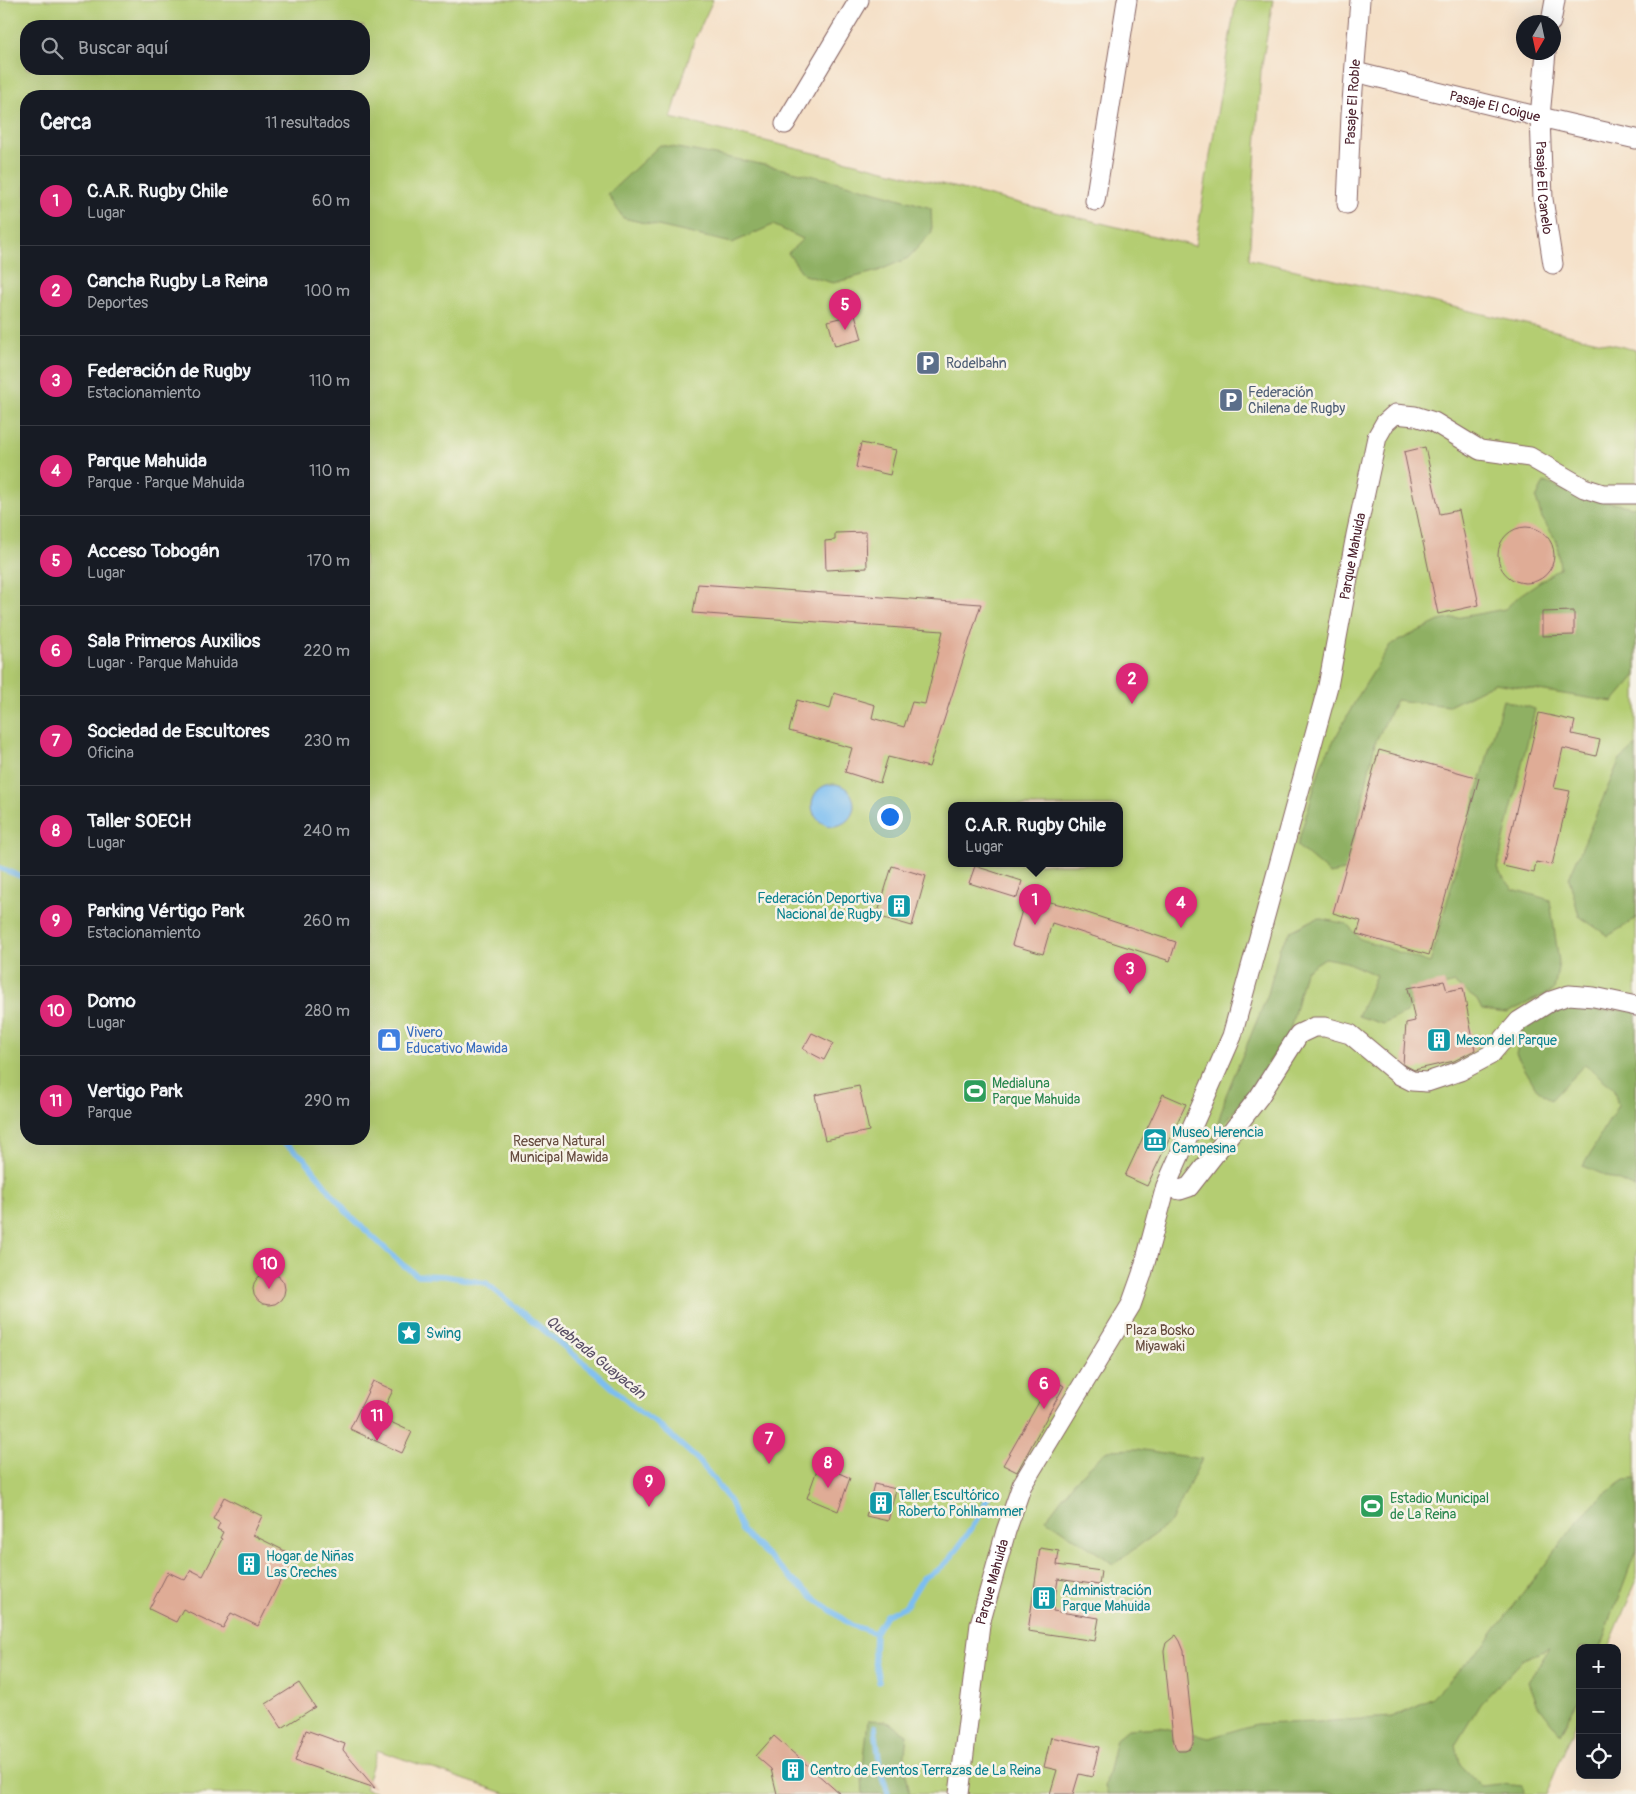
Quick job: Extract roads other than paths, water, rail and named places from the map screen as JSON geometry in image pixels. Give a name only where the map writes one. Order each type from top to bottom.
[{"type":"street","points":[[785,124],[859,0]]},
{"type":"street","points":[[1095,201],[1127,0]]},
{"type":"street","name":"Pasaje El Roble","points":[[1347,204],[1351,114],[1360,0]]},
{"type":"street","points":[[1552,15],[1555,0]]},
{"type":"street","name":"Pasaje El Canelo","points":[[1545,60],[1540,117],[1543,199],[1553,264]]},
{"type":"street","name":"Pasaje El Coigue","points":[[1355,72],[1636,139]]},
{"type":"street","name":"Parque Mahuida","points":[[958,1794],[980,1624],[1006,1531],[1022,1485],[1131,1305],[1142,1274],[1166,1186],[1232,1036],[1328,686],[1363,499],[1377,436],[1385,423],[1395,414],[1415,416],[1434,422],[1480,450],[1530,457],[1584,488],[1603,494],[1636,494]]},
{"type":"street","points":[[1166,1186],[1180,1190],[1188,1187],[1259,1097],[1299,1034],[1314,1027],[1325,1027],[1350,1034],[1398,1074],[1412,1081],[1427,1082],[1460,1071],[1490,1055],[1519,1021],[1551,1001],[1569,995],[1594,997],[1636,1006]]},
{"type":"water","points":[[833,784],[848,790],[854,805],[848,820],[833,826],[818,820],[812,805],[818,790]]},
{"type":"waterway","name":"Quebrada Guayacán","points":[[0,868],[20,876]]},
{"type":"waterway","name":"Quebrada Guayacán","points":[[287,1145],[304,1158],[347,1213],[403,1265],[417,1275],[445,1276],[486,1283],[595,1372],[638,1411],[659,1425],[698,1460],[716,1482],[730,1502],[742,1531],[794,1581],[818,1601],[851,1625],[875,1633]]},
{"type":"waterway","points":[[879,1682],[874,1655],[875,1633],[886,1615],[906,1606],[923,1578],[938,1570],[950,1559],[980,1516],[988,1496]]},
{"type":"waterway","points":[[875,1727],[880,1767],[888,1794]]},
{"type":"place","name":"Acceso Tobogán","points":[[845,330]]},
{"type":"place","name":"Rodelbahn","points":[[928,363]]},
{"type":"place","name":"Federación Chilena de Rugby","points":[[1231,400]]},
{"type":"place","name":"Cancha Rugby La Reina","points":[[1132,704]]},
{"type":"place","name":"Federación Deportiva Nacional de Rugby","points":[[899,906]]},
{"type":"place","name":"C.A.R. Rugby Chile","points":[[1035,925]]},
{"type":"place","name":"Parque Mahuida","points":[[1181,928]]},
{"type":"place","name":"Federación de Rugby","points":[[1130,994]]},
{"type":"place","name":"Vivero Educativo Mawida","points":[[389,1040]]},
{"type":"place","name":"Meson del Parque","points":[[1439,1040]]},
{"type":"place","name":"Medialuna Parque Mahuida","points":[[975,1091]]},
{"type":"place","name":"Museo Herencia Campesina","points":[[1155,1140]]},
{"type":"place","name":"Domo","points":[[269,1289]]},
{"type":"place","name":"Swing","points":[[409,1333]]},
{"type":"place","name":"Sala Primeros Auxilios","points":[[1044,1409]]},
{"type":"place","name":"Vertigo Park","points":[[377,1441]]},
{"type":"place","name":"Sociedad de Escultores","points":[[769,1464]]},
{"type":"place","name":"Taller SOECH","points":[[828,1488]]},
{"type":"place","name":"Taller Escultórico Roberto Pohlhammer","points":[[881,1503]]},
{"type":"place","name":"Estadio Municipal de La Reina","points":[[1372,1506]]},
{"type":"place","name":"Parking Vértigo Park","points":[[649,1507]]},
{"type":"place","name":"Hogar de Niñas Las Creches","points":[[249,1564]]},
{"type":"place","name":"Administración Parque Mahuida","points":[[1044,1598]]},
{"type":"place","name":"Centro de Eventos Terrazas de La Reina","points":[[793,1770]]},
{"type":"park label","name":"Reserva Natural Municipal Mawida","points":[[559,1150]]},
{"type":"park label","name":"Plaza Bosko Miyawaki","points":[[1160,1338]]}]
